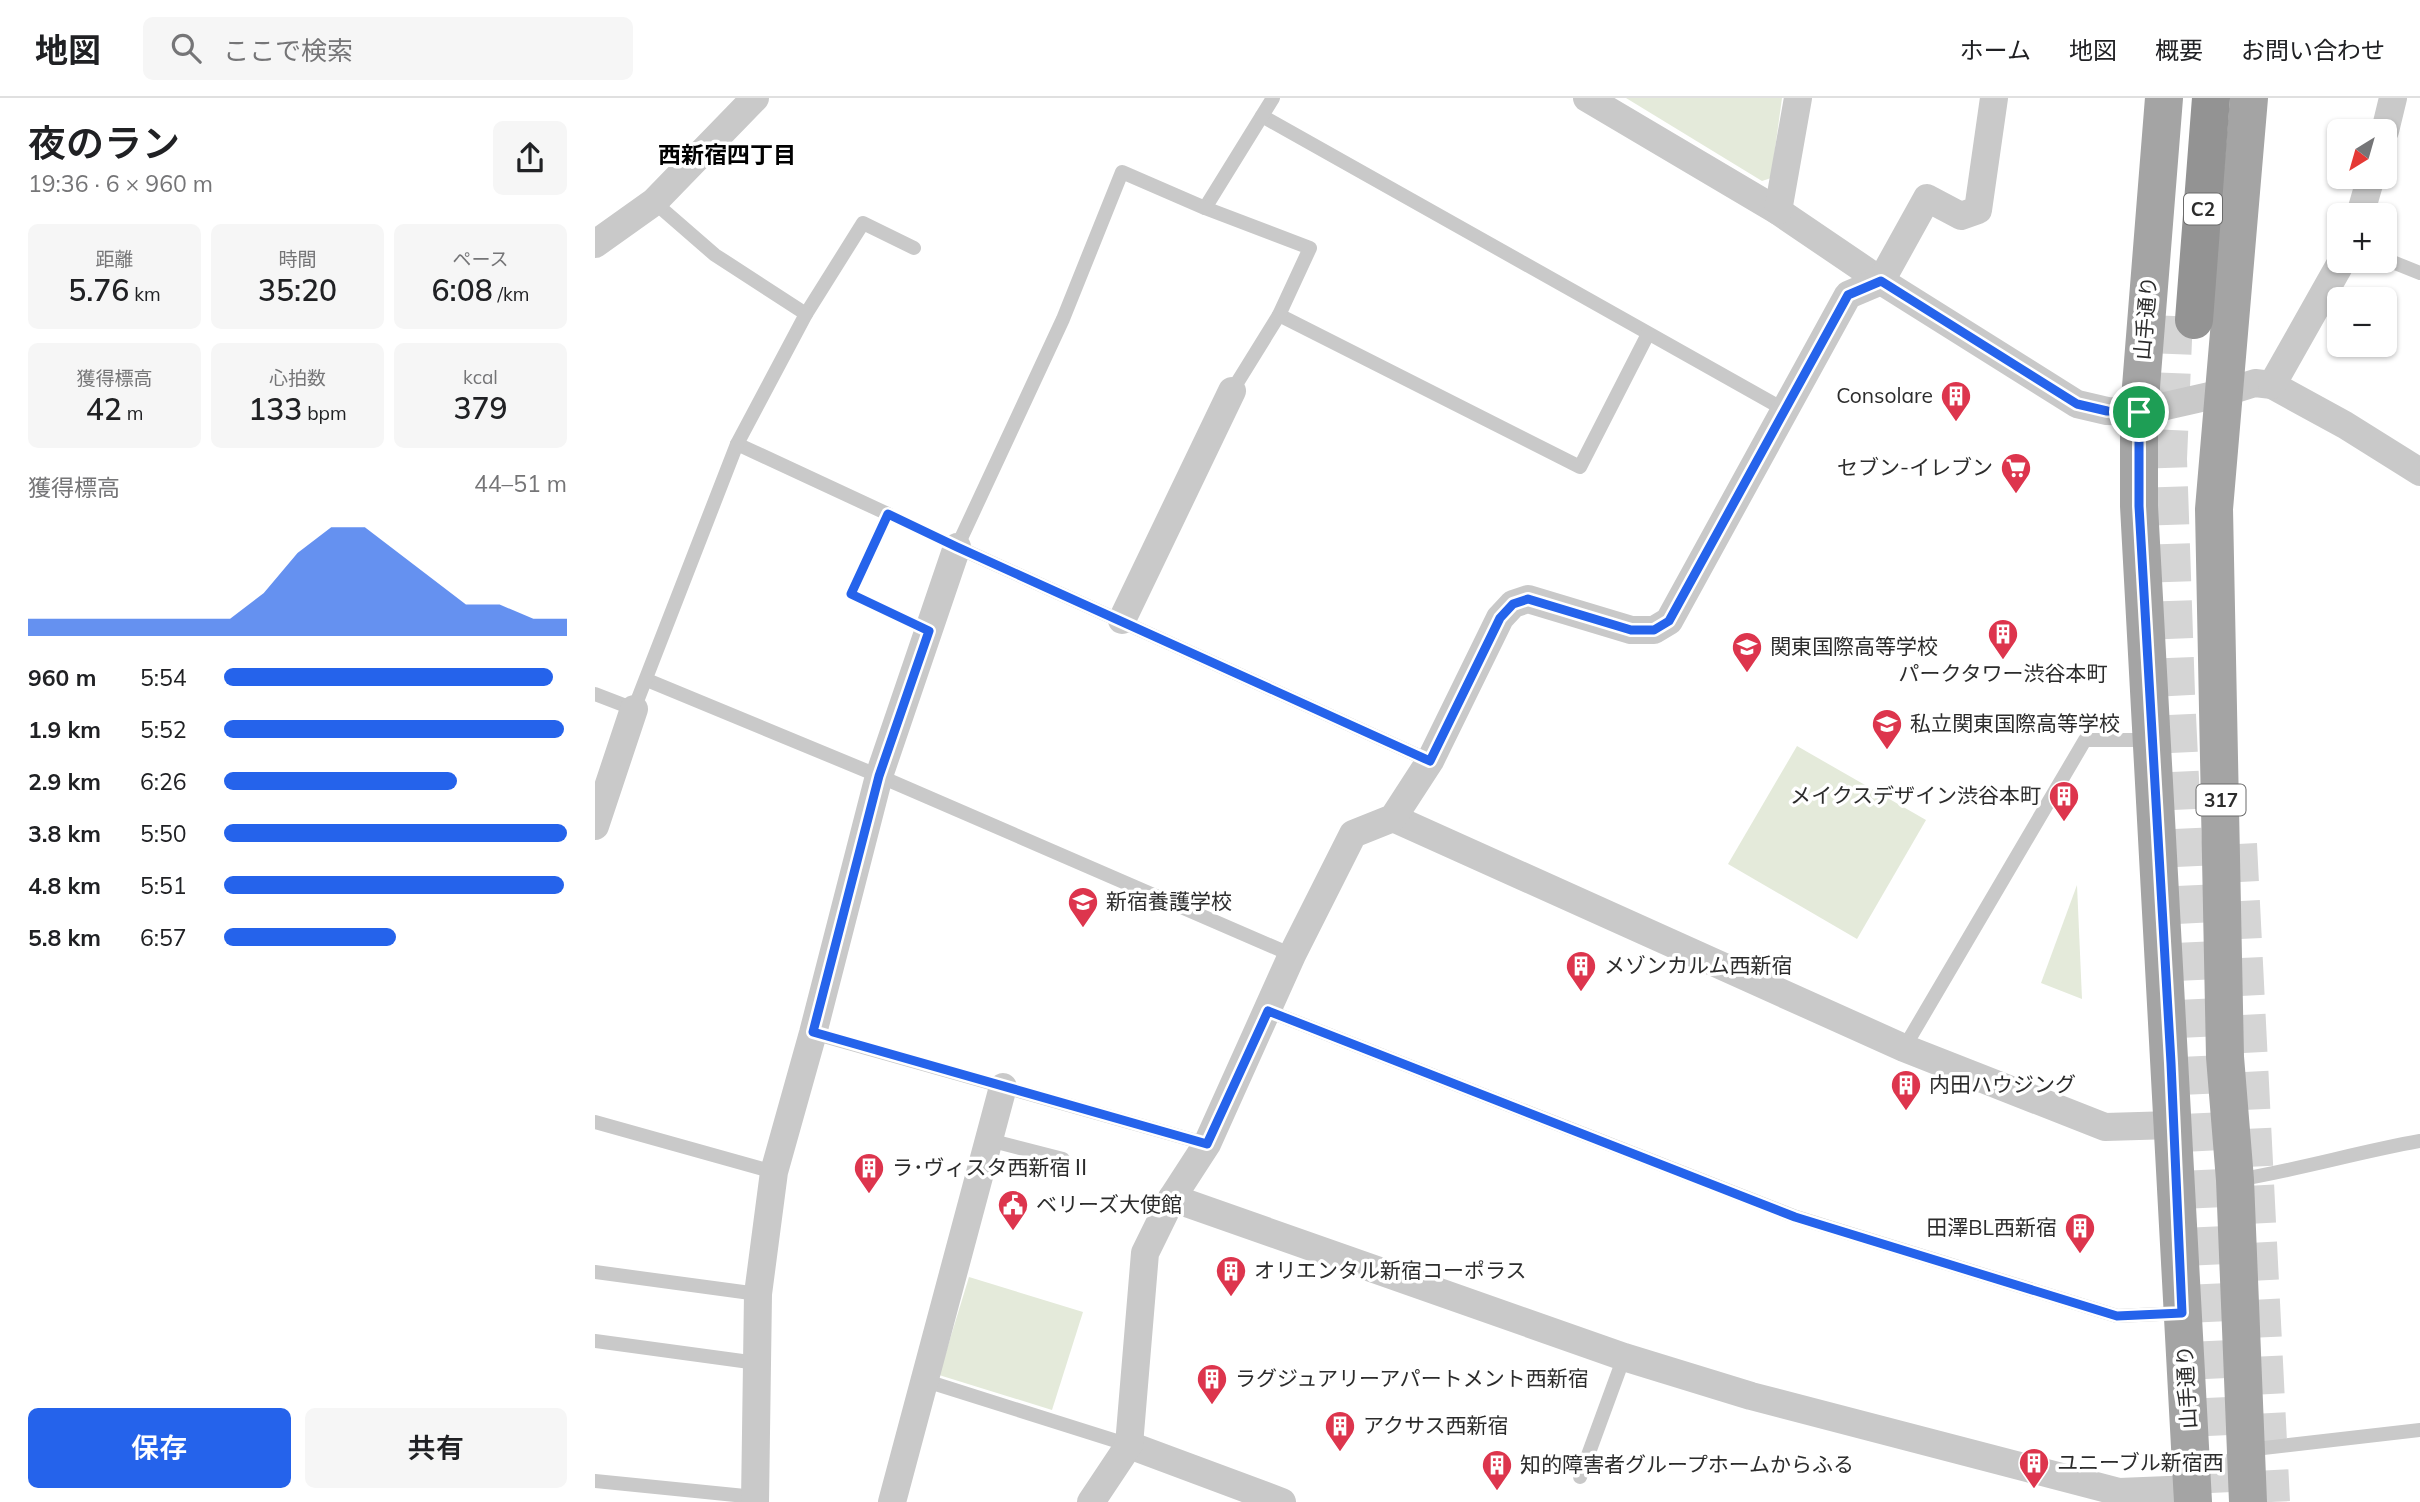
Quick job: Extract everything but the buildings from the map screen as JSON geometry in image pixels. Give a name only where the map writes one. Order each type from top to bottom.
[{"type":"highway","name":"C2","points":[[2191,98],[2184,318],[2211,98]]},
{"type":"main road","name":"山手通り","points":[[2164,98],[2139,412],[2139,506],[2193,1496]]},
{"type":"main road","name":"317","points":[[2248,1502],[2235,1180],[2225,1057],[2214,509],[2249,98]]},
{"type":"street","points":[[595,244],[654,202],[755,98]]},
{"type":"street","points":[[1587,98],[1778,211],[1881,281],[2077,404],[2107,411],[2139,412],[2255,383],[2272,385],[2345,425],[2420,472]]},
{"type":"street","points":[[1778,211],[1798,98]]},
{"type":"street","points":[[1091,1502],[1129,1445],[1145,1253],[1173,1198],[1207,1144],[1292,955],[1353,834],[1393,818],[1430,761],[1500,618],[1513,604],[1528,599],[1631,630],[1654,630],[1669,621],[1848,295],[1881,281],[1927,198],[1961,216],[1978,210],[1994,98]]},
{"type":"street","points":[[2388,119],[2393,98]]},
{"type":"street","points":[[2272,385],[2335,273]]},
{"type":"street","points":[[1122,620],[1232,391]]},
{"type":"street","points":[[755,1500],[758,1294],[773,1172],[813,1032],[879,776],[957,547]]},
{"type":"street","points":[[595,826],[635,709]]},
{"type":"street","points":[[1393,818],[1904,1048],[2105,1127],[2173,1125]]},
{"type":"street","points":[[892,1502],[1003,1087]]},
{"type":"street","points":[[1173,1198],[1624,1357],[1751,1396],[2119,1492],[2193,1496]]},
{"type":"street","points":[[1129,1445],[1282,1502]]},
{"type":"lane","points":[[1205,208],[1273,98]]},
{"type":"lane","points":[[1262,116],[1785,410]]},
{"type":"lane","points":[[1232,391],[1279,314],[1310,248],[1205,208],[1122,172],[1063,319],[957,547],[1430,761]]},
{"type":"lane","points":[[654,202],[715,255],[806,314]]},
{"type":"lane","points":[[595,694],[635,709],[737,444],[806,314],[863,223],[914,248]]},
{"type":"lane","points":[[2397,264],[2420,273]]},
{"type":"lane","points":[[1279,314],[1580,467],[1648,334]]},
{"type":"lane","points":[[737,444],[888,514]]},
{"type":"lane","points":[[647,680],[879,776],[1292,955]]},
{"type":"lane","points":[[1904,1048],[2085,740],[2152,740]]},
{"type":"lane","points":[[1268,1011],[1795,1217],[2117,1316],[2182,1313]]},
{"type":"lane","points":[[813,1032],[1207,1144]]},
{"type":"lane","points":[[595,1122],[773,1172]]},
{"type":"lane","points":[[989,1140],[1063,1159]]},
{"type":"lane","points":[[2235,1180],[2283,1173],[2375,1149],[2420,1141]]},
{"type":"lane","points":[[595,1272],[758,1294]]},
{"type":"lane","points":[[595,1342],[757,1363]]},
{"type":"lane","points":[[1580,1477],[1624,1357]]},
{"type":"lane","points":[[923,1380],[1129,1445]]},
{"type":"lane","points":[[2245,1451],[2420,1430]]},
{"type":"lane","points":[[595,1480],[755,1500]]},
{"type":"path","points":[[929,631],[851,594],[888,514],[957,547]]},
{"type":"green space","points":[[1626,98],[1782,98],[1771,178],[1762,181]]},
{"type":"green space","points":[[1797,746],[1926,820],[1857,939],[1728,864]]},
{"type":"green space","points":[[2077,885],[2082,999],[2041,983]]},
{"type":"green space","points":[[969,1277],[1083,1312],[1052,1410],[939,1375]]},
{"type":"tunnel","points":[[2174,316],[2168,459],[2176,694],[2214,1502]]},
{"type":"tunnel","points":[[2238,844],[2271,1502]]},
{"type":"place","name":"Consolare","points":[[1956,423]]},
{"type":"place","name":"セブン-イレブン","points":[[2016,495]]},
{"type":"place","name":"パークタワー渋谷本町","points":[[2003,661]]},
{"type":"place","name":"関東国際高等学校","points":[[1747,674]]},
{"type":"place","name":"私立関東国際高等学校","points":[[1887,751]]},
{"type":"place","name":"メイクスデザイン渋谷本町","points":[[2064,823]]},
{"type":"place","name":"新宿養護学校","points":[[1083,929]]},
{"type":"place","name":"メゾンカルム西新宿","points":[[1581,993]]},
{"type":"place","name":"内田ハウジング","points":[[1906,1112]]},
{"type":"place","name":"ラ･ヴィスタ西新宿Ⅱ","points":[[869,1195]]},
{"type":"place","name":"ベリーズ大使館","points":[[1013,1232]]},
{"type":"place","name":"田澤BL西新宿","points":[[2080,1255]]},
{"type":"place","name":"オリエンタル新宿コーポラス","points":[[1231,1298]]},
{"type":"place","name":"ラグジュアリーアパートメント西新宿","points":[[1212,1406]]},
{"type":"place","name":"アクサス西新宿","points":[[1340,1453]]},
{"type":"place","name":"ユニーブル新宿西","points":[[2034,1490]]},
{"type":"place","name":"知的障害者グループホームからふる","points":[[1497,1492]]},
{"type":"district","name":"西新宿四丁目","points":[[727,155]]},
{"type":"route","points":[[1881,281],[2077,404],[2107,411],[2139,412],[2139,506],[2171,1063],[2182,1313],[2117,1316],[1795,1217],[1268,1011],[1207,1144],[813,1032],[879,776],[929,631],[851,594],[888,514],[1430,761],[1500,618],[1513,604],[1528,599],[1631,630],[1654,630],[1669,621],[1848,295],[1881,281]]}]
